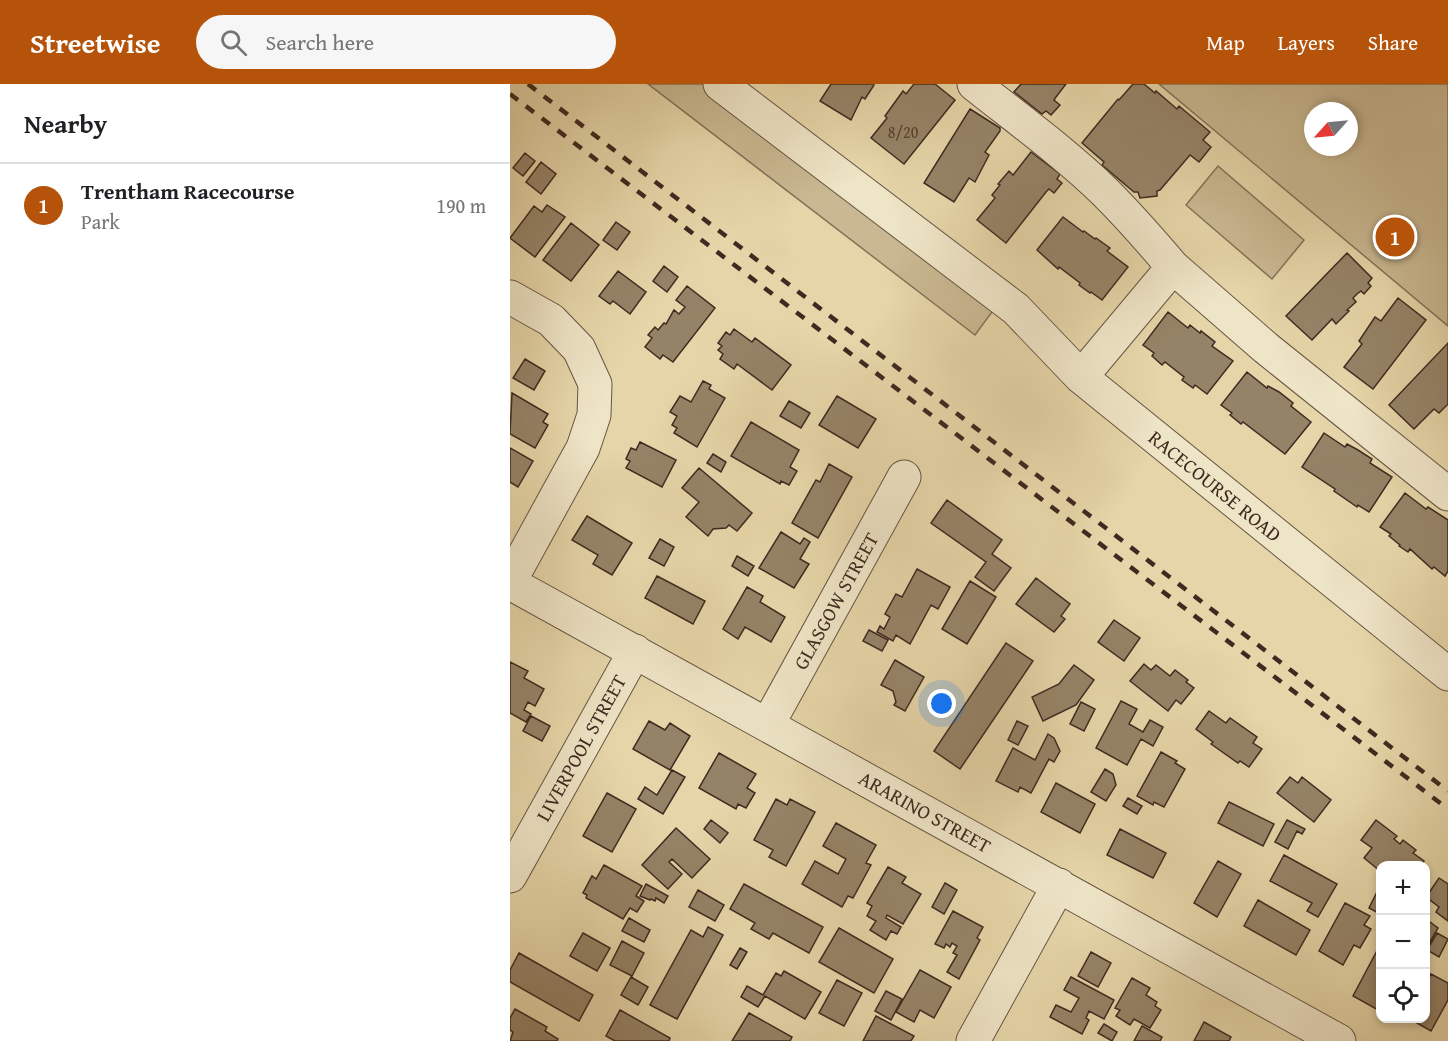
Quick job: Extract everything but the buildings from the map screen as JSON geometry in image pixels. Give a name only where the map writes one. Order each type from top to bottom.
[{"type":"street","name":"RACECOURSE ROAD","points":[[720,84],[1016,309],[1081,377],[1448,674]]},
{"type":"street","points":[[974,84],[1104,191],[1173,267],[1266,348],[1448,494]]},
{"type":"street","points":[[1081,377],[1173,267]]},
{"type":"street","points":[[510,297],[551,320],[579,349],[594,384],[594,415],[583,448],[510,582]]},
{"type":"street","name":"GLASGOW STREET","points":[[768,724],[904,477]]},
{"type":"street","name":"ARARINO STREET","points":[[510,582],[1339,1041]]},
{"type":"street","name":"LIVERPOOL STREET","points":[[510,876],[635,651]]},
{"type":"street","points":[[973,1041],[1059,885]]},
{"type":"shaded area","points":[[648,84],[707,84],[995,308],[975,335]]},
{"type":"shaded area","points":[[1159,84],[1448,84],[1448,326]]},
{"type":"shaded area","points":[[1218,166],[1304,240],[1272,279],[1186,205]]},
{"type":"railway","points":[[528,84],[1448,791]]},
{"type":"railway","points":[[510,94],[1448,809]]},
{"type":"place","name":"Trentham Racecourse","points":[[1395,237]]}]
